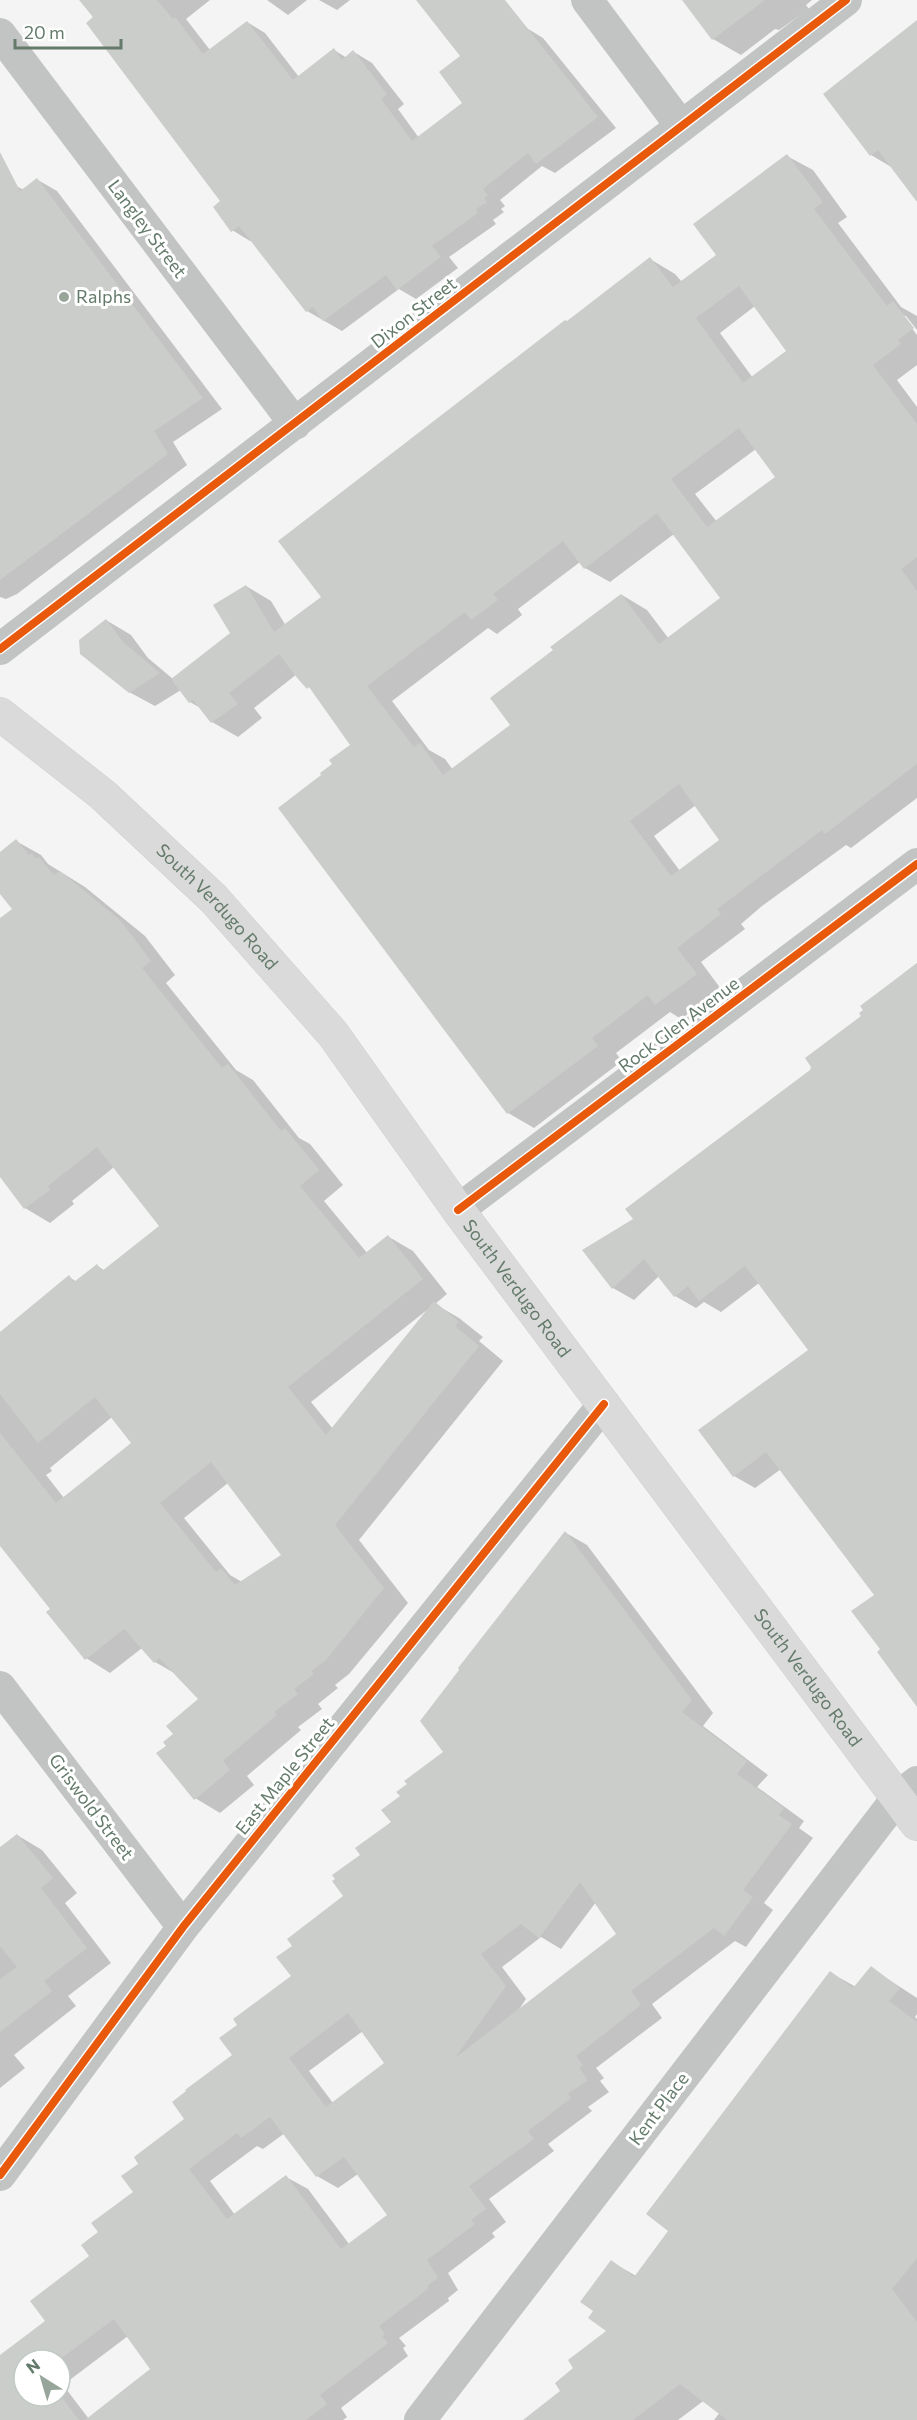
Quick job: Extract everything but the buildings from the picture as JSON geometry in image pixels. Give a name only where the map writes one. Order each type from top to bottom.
[{"type":"main road","name":"South Verdugo Road","points":[[0,714],[103,795],[214,899],[333,1034],[458,1210],[604,1404],[907,1790],[917,1824]]},
{"type":"street","points":[[587,0],[681,126]]},
{"type":"street","name":"Dixon Street","points":[[0,649],[846,0]]},
{"type":"street","name":"Langley Street","points":[[0,34],[295,424]]},
{"type":"street","name":"Rock Glen Avenue","points":[[458,1210],[917,864]]},
{"type":"street","name":"East Maple Street","points":[[0,2175],[183,1927],[604,1404]]},
{"type":"street","name":"Griswold Street","points":[[0,1687],[183,1927]]},
{"type":"street","name":"Kent Place","points":[[420,2420],[907,1790]]},
{"type":"cycle path","points":[[0,649],[846,0]]},
{"type":"cycle path","points":[[458,1210],[917,864]]},
{"type":"cycle path","points":[[0,2175],[183,1927],[604,1404]]},
{"type":"place","name":"Ralphs","points":[[64,297]]}]
